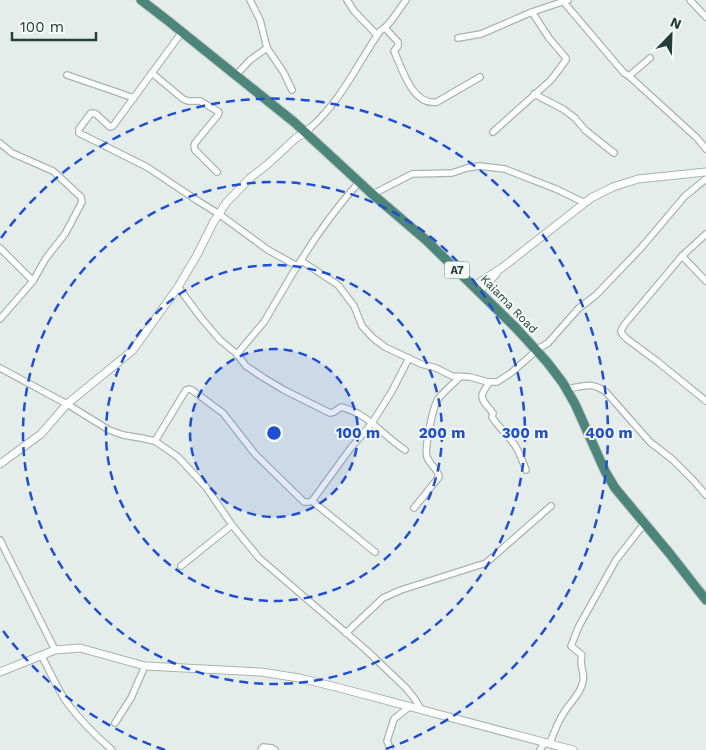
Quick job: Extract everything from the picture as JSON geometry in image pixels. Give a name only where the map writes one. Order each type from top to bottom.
[{"type":"highway","name":"Kaiama Road","points":[[141,0],[307,130],[359,182],[478,287]]},
{"type":"highway","name":"Kaiama Road","points":[[150,0],[240,71],[413,222],[563,374],[586,415],[603,458],[615,479],[706,593]]},
{"type":"highway","name":"Kaiama Road","points":[[539,349],[575,404],[595,450],[620,496],[670,554],[706,600]]},
{"type":"street","points":[[250,0],[260,20],[267,48],[284,73],[292,90]]},
{"type":"street","points":[[348,0],[354,11],[377,35]]},
{"type":"street","points":[[0,464],[41,434],[68,404],[133,350],[178,287],[226,204],[250,178],[321,118],[342,93],[377,35],[380,31],[386,29],[406,0]]},
{"type":"street","points":[[690,0],[706,17]]},
{"type":"street","points":[[458,38],[480,34],[564,1],[624,72],[697,138],[706,149]]},
{"type":"street","points":[[493,132],[551,80],[566,60],[532,12]]},
{"type":"street","points":[[386,29],[398,42],[398,46],[394,50],[408,82],[422,99],[433,103],[437,102],[480,77]]},
{"type":"street","points":[[182,32],[113,126],[110,126],[96,114],[91,113],[78,133],[147,167],[219,214],[268,250],[298,264],[303,262],[308,265],[338,286],[354,306],[362,326],[373,338],[385,347],[420,364],[436,368],[452,376],[470,377],[490,382],[502,380],[548,343],[578,309],[596,295],[641,248],[706,176]]},
{"type":"street","points":[[240,71],[250,60],[267,48]]},
{"type":"street","points":[[629,76],[650,58]]},
{"type":"street","points":[[152,73],[182,99],[200,101],[219,112],[194,146],[195,150],[217,172]]},
{"type":"street","points":[[67,75],[134,98]]},
{"type":"street","points":[[534,94],[563,109],[585,130],[614,153]]},
{"type":"street","points":[[0,143],[12,154],[53,171],[82,200],[82,204],[64,234],[46,258],[33,281],[0,319]]},
{"type":"street","points":[[377,192],[412,174],[452,174],[479,166],[505,169],[556,188],[585,203]]},
{"type":"street","points":[[478,287],[591,198],[613,187],[638,180],[706,176]]},
{"type":"street","points":[[237,354],[264,322],[310,245],[359,182]]},
{"type":"street","points":[[706,234],[682,256],[621,331],[622,334],[706,401]]},
{"type":"street","points":[[0,248],[33,281]]},
{"type":"street","points":[[682,256],[706,281]]},
{"type":"street","points":[[178,287],[220,340],[237,354],[246,366],[284,390],[330,413],[339,408],[356,412],[372,422],[405,450]]},
{"type":"street","points":[[155,441],[186,390],[192,390],[223,412],[255,454],[304,502],[312,501],[372,422],[392,391],[409,358]]},
{"type":"street","points":[[0,368],[68,404],[109,430],[123,435],[155,441],[178,457],[206,487],[232,525],[259,558],[365,649],[406,688],[421,709]]},
{"type":"street","points":[[414,508],[439,477],[426,457],[426,445],[435,405],[439,398],[460,376]]},
{"type":"street","points":[[490,382],[483,390],[482,399],[493,413],[492,417],[498,426],[516,446],[526,470]]},
{"type":"street","points":[[572,388],[590,385],[599,387],[606,392],[650,442],[673,460],[706,495]]},
{"type":"street","points":[[312,501],[375,552]]},
{"type":"street","points":[[346,633],[383,598],[401,590],[486,563],[551,506]]},
{"type":"street","points":[[540,750],[547,743],[565,710],[582,686],[584,678],[580,661],[582,655],[571,646],[580,626],[616,560],[644,524]]},
{"type":"street","points":[[181,566],[232,525]]},
{"type":"street","points":[[0,540],[55,650]]},
{"type":"street","points":[[0,672],[55,650],[80,648],[145,666],[261,672],[336,686],[569,749]]},
{"type":"street","points":[[41,655],[69,704],[112,750]]},
{"type":"street","points":[[115,723],[131,698],[145,666]]},
{"type":"street","points":[[389,750],[387,741],[394,719],[409,707]]},
{"type":"street","points":[[260,750],[263,747],[275,750]]}]
